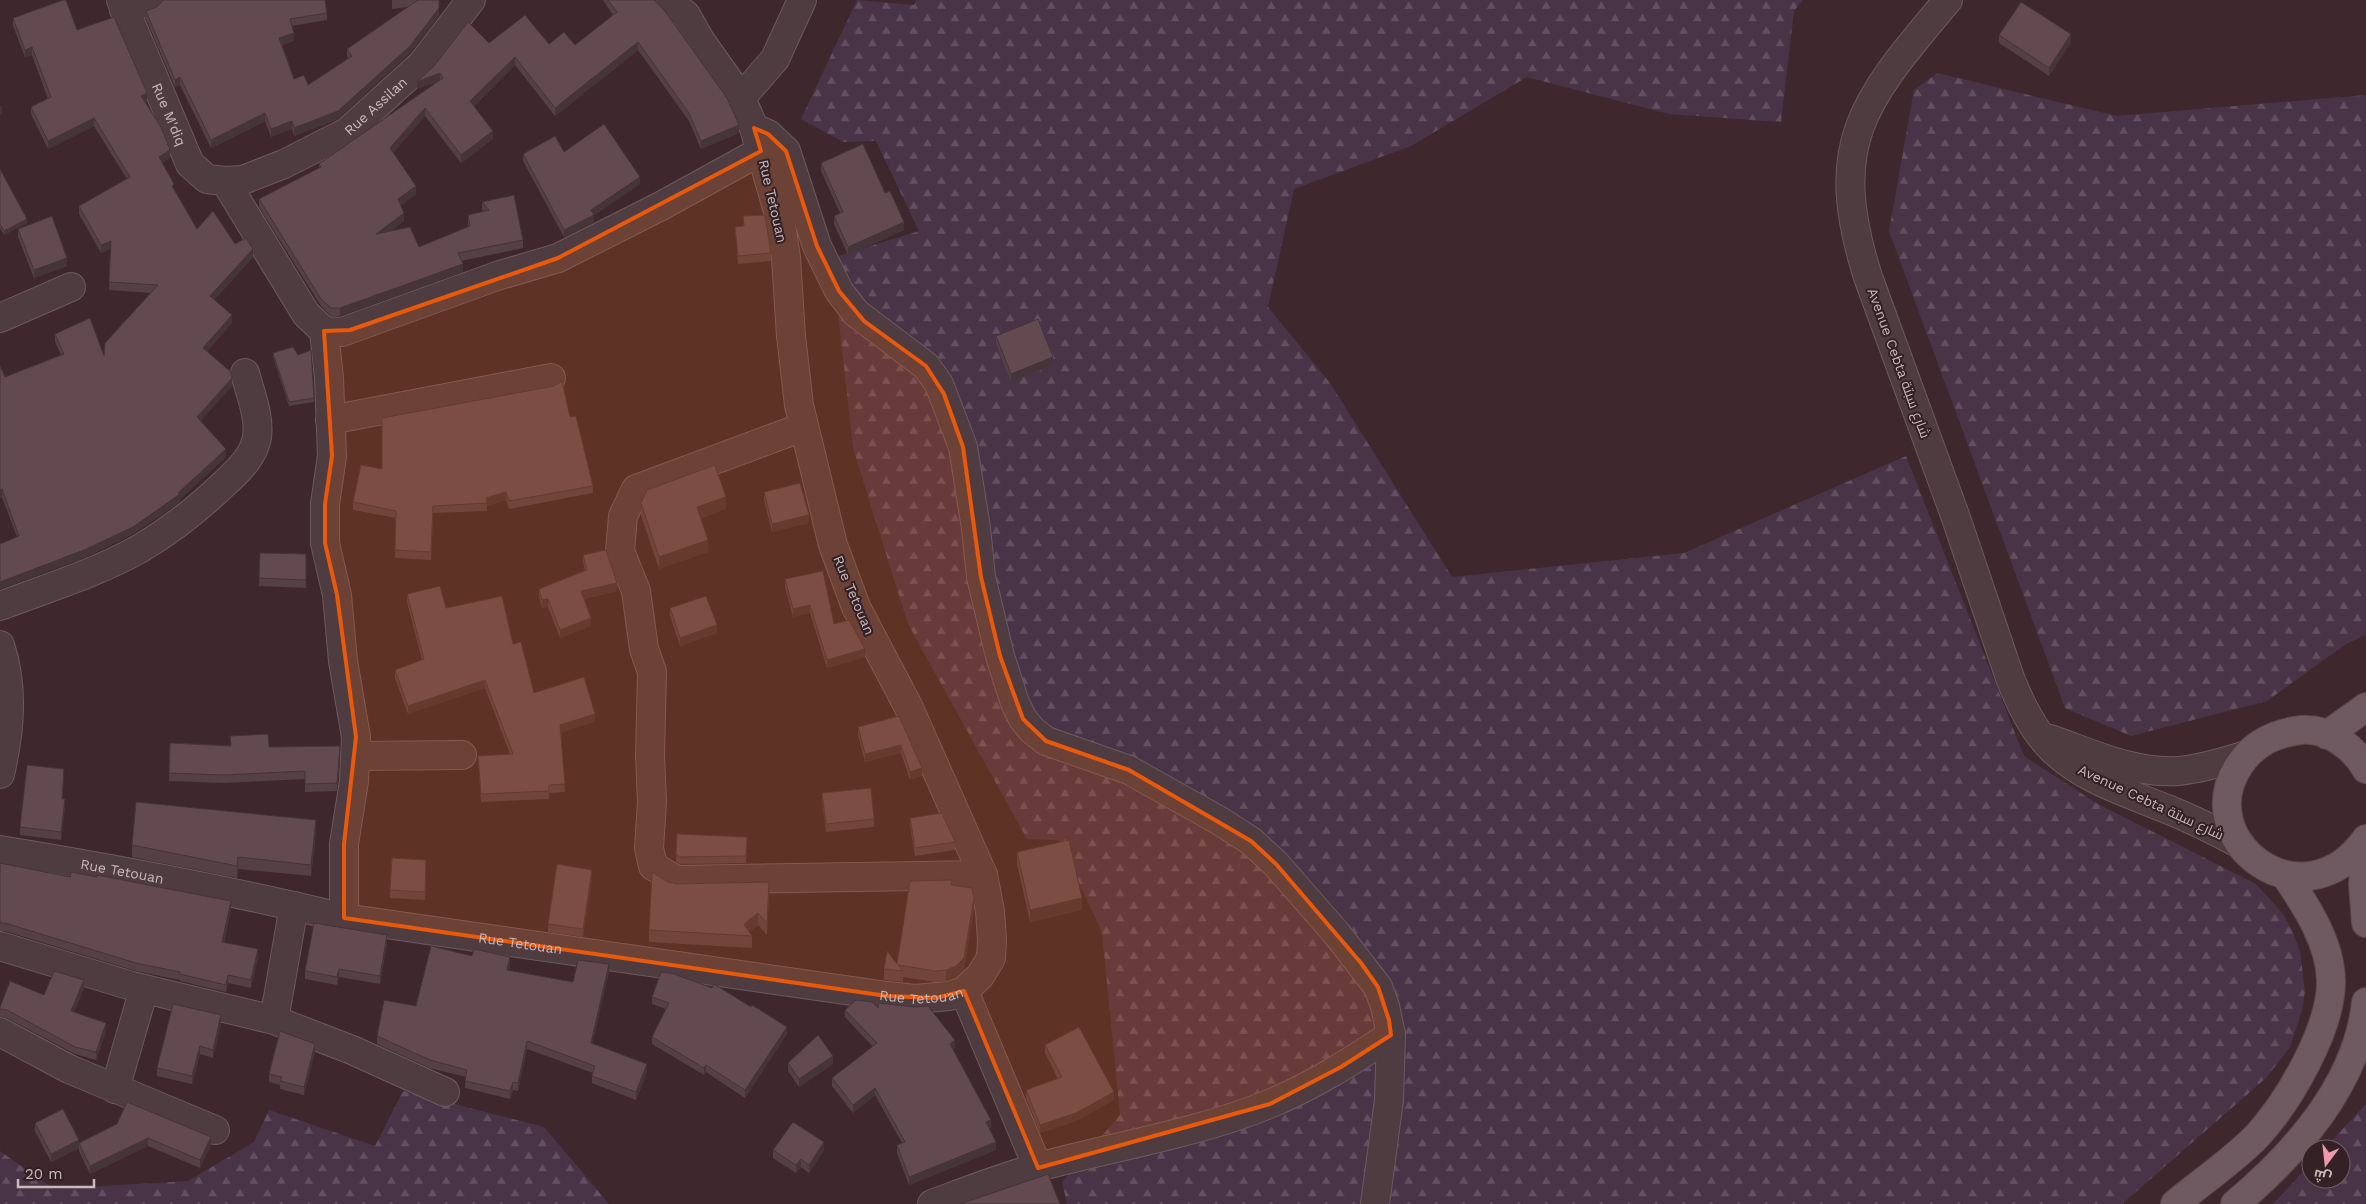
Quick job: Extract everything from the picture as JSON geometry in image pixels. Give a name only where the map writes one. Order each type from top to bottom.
[{"type":"main road","points":[[2328,735],[2366,707]]},
{"type":"main road","points":[[2366,769],[2360,759],[2346,745],[2328,735],[2306,730],[2284,732],[2263,741],[2246,755],[2235,770],[2229,788],[2228,808],[2231,826],[2240,844],[2252,858],[2268,869],[2286,876],[2305,877],[2324,874],[2341,866],[2356,854],[2366,839]]},
{"type":"main road","points":[[2366,847],[2363,884],[2366,923]]},
{"type":"main road","points":[[2175,1204],[2256,1137],[2277,1111],[2301,1073],[2318,1037],[2328,1005],[2331,980],[2328,961],[2313,921],[2286,876]]},
{"type":"main road","points":[[2235,1204],[2279,1164],[2319,1117],[2344,1073],[2355,1046],[2366,1002]]},
{"type":"street","points":[[123,5],[151,0]]},
{"type":"street","name":"Rue Assilan","points":[[252,178],[347,132],[422,64],[471,0]]},
{"type":"street","points":[[741,98],[775,59],[802,0]]},
{"type":"street","name":"Avenue Cebta شارع سبتة","points":[[1948,0],[1907,48],[1877,90],[1865,112],[1854,140],[1850,185],[1852,217],[1857,242],[1868,277],[1956,518],[2010,678],[2026,713],[2051,748],[2081,772],[2198,822],[2240,844]]},
{"type":"street","name":"Rue M'diq","points":[[123,5],[190,164],[204,177],[225,181],[252,178]]},
{"type":"street","name":"Rue Tetouan","points":[[0,850],[121,870],[344,918],[906,998],[936,998],[964,991],[980,976],[992,958],[992,928],[982,875],[908,706],[864,625],[845,581],[833,545],[803,427],[791,336],[786,258],[780,218],[758,140],[741,98],[700,40],[681,5]]},
{"type":"street","points":[[324,331],[350,330],[497,276],[558,258],[653,210],[768,134],[786,151],[810,227],[824,263],[839,291],[860,317],[926,366],[940,384],[962,447],[976,528],[981,577],[1000,656],[1014,703],[1023,719],[1032,730],[1046,741],[1129,770],[1220,820],[1251,841],[1276,864],[1361,963],[1378,987],[1385,1006],[1391,1035],[1389,1100],[1375,1204]]},
{"type":"street","points":[[225,181],[306,314],[324,331],[329,378],[332,456],[325,504],[325,543],[337,595],[357,756],[344,844],[344,918]]},
{"type":"street","points":[[0,318],[71,287]]},
{"type":"street","points":[[0,606],[95,570],[139,549],[162,535],[211,497],[247,460],[255,444],[256,422],[245,373]]},
{"type":"street","points":[[330,420],[551,378]]},
{"type":"street","points":[[803,427],[636,490],[623,516],[620,551],[636,591],[644,649],[652,672],[650,755],[652,802],[649,848],[653,866],[676,880],[982,875]]},
{"type":"street","points":[[0,645],[7,672],[9,698],[9,726],[1,761]]},
{"type":"street","name":"Avenue Cebta شارع سبتة","points":[[2042,736],[2130,766],[2161,771],[2192,769],[2246,755]]},
{"type":"street","points":[[357,756],[462,755]]},
{"type":"street","points":[[274,1020],[294,906]]},
{"type":"street","points":[[0,946],[144,989],[274,1020],[352,1050],[445,1092]]},
{"type":"street","points":[[115,1089],[144,989]]},
{"type":"street","points":[[964,991],[1038,1168]]},
{"type":"street","points":[[0,1032],[69,1069],[214,1130]]},
{"type":"street","points":[[932,1204],[1038,1168],[1174,1133],[1270,1104],[1341,1068],[1391,1035]]},
{"type":"highlighted area","points":[[754,128],[768,134],[786,151],[817,246],[839,291],[864,321],[926,366],[944,394],[963,447],[981,577],[1000,656],[1023,719],[1046,741],[1129,770],[1251,841],[1276,864],[1361,963],[1378,987],[1389,1020],[1391,1035],[1341,1067],[1270,1104],[1038,1168],[964,991],[936,998],[887,996],[344,918],[344,844],[356,737],[337,595],[325,543],[325,504],[332,456],[324,331],[350,330],[558,258],[761,151]]},
{"type":"green space","points":[[857,0],[914,5],[916,0],[1803,0],[1794,11],[1781,122],[1669,114],[1527,77],[1411,146],[1294,189],[1268,307],[1330,383],[1452,577],[1684,553],[1906,456],[2024,756],[2098,804],[2256,884],[2283,914],[2293,932],[2300,952],[2305,991],[2302,1010],[2290,1047],[2266,1078],[2122,1204],[1067,1204],[1062,1182],[1120,1115],[1102,932],[1059,840],[1027,839],[908,624],[853,448],[832,258],[919,231],[876,141],[843,142],[801,119]]},
{"type":"green space","points":[[1937,73],[2117,116],[2366,95],[2366,635],[2346,644],[2267,701],[2131,736],[2065,708],[1889,231],[1914,90]]},
{"type":"green space","points":[[403,1091],[544,1127],[609,1204],[0,1204],[0,1151],[54,1189],[188,1181],[254,1142],[269,1110],[375,1146]]},
{"type":"green space","points":[[2366,1104],[2366,1204],[2273,1204],[2301,1174],[2301,1189],[2351,1189],[2351,1139],[2333,1139]]},
{"type":"building","points":[[66,0],[77,30],[114,17],[147,93],[141,96],[161,127],[170,150],[159,157],[174,184],[172,186],[197,229],[213,211],[235,244],[246,238],[253,249],[210,296],[232,315],[203,348],[231,372],[232,378],[197,417],[226,449],[178,493],[180,494],[133,527],[84,550],[0,582],[0,544],[19,536],[2,489],[0,490],[0,366],[5,377],[64,354],[55,334],[90,318],[104,356],[105,343],[158,285],[109,282],[111,241],[101,245],[79,206],[130,177],[94,118],[48,141],[31,107],[51,97],[32,47],[25,50],[13,18]]},
{"type":"building","points":[[163,0],[325,0],[327,13],[290,19],[294,33],[279,38],[294,79],[304,75],[308,85],[352,56],[347,49],[418,0],[439,0],[439,8],[410,46],[338,111],[294,128],[292,121],[271,129],[265,113],[211,140],[180,77],[175,80],[146,11],[157,7]]},
{"type":"building","points":[[608,0],[654,0],[664,10],[727,98],[739,125],[701,141],[689,113],[638,42],[555,108],[515,57],[470,101],[493,131],[461,155],[425,108],[390,148],[416,186],[398,199],[404,213],[376,234],[410,227],[419,247],[470,226],[468,215],[489,210],[482,202],[514,195],[523,240],[458,253],[463,264],[340,308],[331,308],[321,299],[259,199],[321,167],[319,164],[443,78],[440,73],[417,82],[434,66],[468,22],[489,43],[525,15],[549,44],[564,32],[575,45],[617,12]]},
{"type":"building","points":[[2021,2],[2071,34],[2049,68],[1999,35]]},
{"type":"building","points":[[604,124],[640,177],[591,210],[594,215],[564,230],[523,154],[555,136],[564,152]]},
{"type":"building","points":[[863,144],[885,193],[890,191],[904,222],[848,247],[834,216],[843,212],[821,163]]},
{"type":"building","points":[[0,169],[27,219],[4,231],[0,224]]},
{"type":"building","points":[[765,215],[771,253],[738,256],[735,227],[744,226],[743,216]]},
{"type":"building","points":[[52,216],[67,258],[34,270],[18,229]]},
{"type":"building","points":[[1038,319],[1053,357],[1011,374],[996,336]]},
{"type":"building","points":[[293,347],[298,355],[311,350],[314,398],[289,402],[273,353]]},
{"type":"building","points":[[562,381],[570,417],[576,416],[593,486],[509,501],[506,492],[486,498],[487,503],[433,506],[431,552],[395,550],[396,511],[353,502],[361,465],[382,469],[382,418],[554,386]]},
{"type":"building","points":[[715,465],[726,497],[697,507],[708,540],[659,557],[641,503],[647,490]]},
{"type":"building","points":[[800,483],[809,515],[772,524],[764,492]]},
{"type":"building","points":[[606,550],[617,583],[581,591],[591,618],[560,630],[548,599],[542,600],[539,589],[587,570],[583,555]]},
{"type":"building","points":[[260,553],[306,554],[306,580],[259,578]]},
{"type":"building","points":[[823,571],[834,624],[849,620],[865,649],[827,660],[810,605],[793,609],[785,579]]},
{"type":"building","points":[[440,586],[446,608],[502,596],[513,644],[521,642],[534,693],[584,677],[595,714],[560,725],[565,784],[549,785],[549,791],[481,794],[478,756],[513,754],[485,680],[408,706],[395,670],[424,659],[407,594]]},
{"type":"building","points":[[706,596],[717,625],[680,638],[670,608]]},
{"type":"building","points":[[899,716],[922,768],[910,772],[901,745],[865,754],[858,727]]},
{"type":"building","points":[[268,734],[269,747],[340,746],[337,783],[305,784],[305,771],[223,775],[169,773],[170,743],[231,746],[230,736]]},
{"type":"building","points":[[27,765],[64,769],[62,799],[65,799],[61,832],[20,827]]},
{"type":"building","points":[[871,788],[874,819],[826,824],[822,793]]},
{"type":"building","points":[[136,802],[316,820],[311,865],[238,857],[237,866],[132,845]]},
{"type":"building","points":[[942,813],[955,842],[915,848],[910,818]]},
{"type":"building","points":[[677,834],[747,837],[746,856],[680,857],[676,854]]},
{"type":"building","points":[[1069,840],[1082,898],[1030,910],[1017,852]]},
{"type":"building","points":[[392,858],[426,860],[425,892],[390,890]]},
{"type":"building","points":[[0,863],[70,877],[71,872],[97,877],[97,875],[231,901],[222,942],[258,949],[251,980],[228,975],[226,985],[180,974],[180,972],[136,963],[0,923]]},
{"type":"building","points":[[557,864],[592,870],[583,929],[548,924]]},
{"type":"building","points":[[652,872],[668,882],[676,884],[769,882],[767,923],[758,913],[744,924],[752,936],[649,930]]},
{"type":"building","points":[[952,880],[951,885],[972,888],[974,898],[964,958],[956,966],[946,970],[935,971],[898,965],[903,971],[884,969],[887,951],[897,964],[910,881]]},
{"type":"building","points":[[314,923],[387,935],[380,976],[339,969],[337,977],[305,971]]},
{"type":"building","points":[[431,946],[472,956],[474,949],[510,957],[507,970],[573,982],[578,960],[609,964],[591,1043],[647,1064],[636,1092],[592,1076],[595,1066],[527,1041],[518,1083],[513,1082],[510,1091],[465,1081],[467,1070],[430,1060],[377,1036],[384,1000],[416,1006]]},
{"type":"building","points":[[54,971],[84,980],[71,1011],[106,1023],[96,1052],[75,1047],[7,1010],[0,1009],[10,981],[44,995]]},
{"type":"building","points":[[661,972],[674,974],[712,988],[714,984],[787,1027],[745,1090],[706,1065],[704,1068],[652,1037],[669,1003],[652,997]]},
{"type":"building","points":[[856,1000],[872,1002],[878,1008],[879,1003],[914,1007],[928,1006],[955,1040],[950,1044],[991,1120],[986,1122],[996,1142],[909,1177],[897,1145],[905,1142],[875,1088],[853,1105],[832,1078],[877,1043],[845,1010]]},
{"type":"building","points":[[173,1004],[221,1015],[213,1050],[200,1046],[192,1076],[157,1068]]},
{"type":"building","points":[[1079,1027],[1114,1092],[1076,1113],[1040,1125],[1026,1090],[1062,1077],[1045,1045]]},
{"type":"building","points":[[280,1031],[315,1044],[304,1087],[280,1081],[282,1077],[269,1074]]},
{"type":"building","points":[[818,1035],[833,1056],[799,1079],[788,1063]]},
{"type":"building","points":[[127,1102],[211,1137],[200,1160],[148,1138],[90,1166],[79,1143],[117,1124]]},
{"type":"building","points":[[63,1109],[79,1140],[51,1154],[35,1123]]},
{"type":"building","points":[[793,1122],[824,1142],[809,1165],[801,1159],[796,1165],[773,1150]]},
{"type":"building","points":[[1048,1174],[1060,1204],[960,1204]]}]
